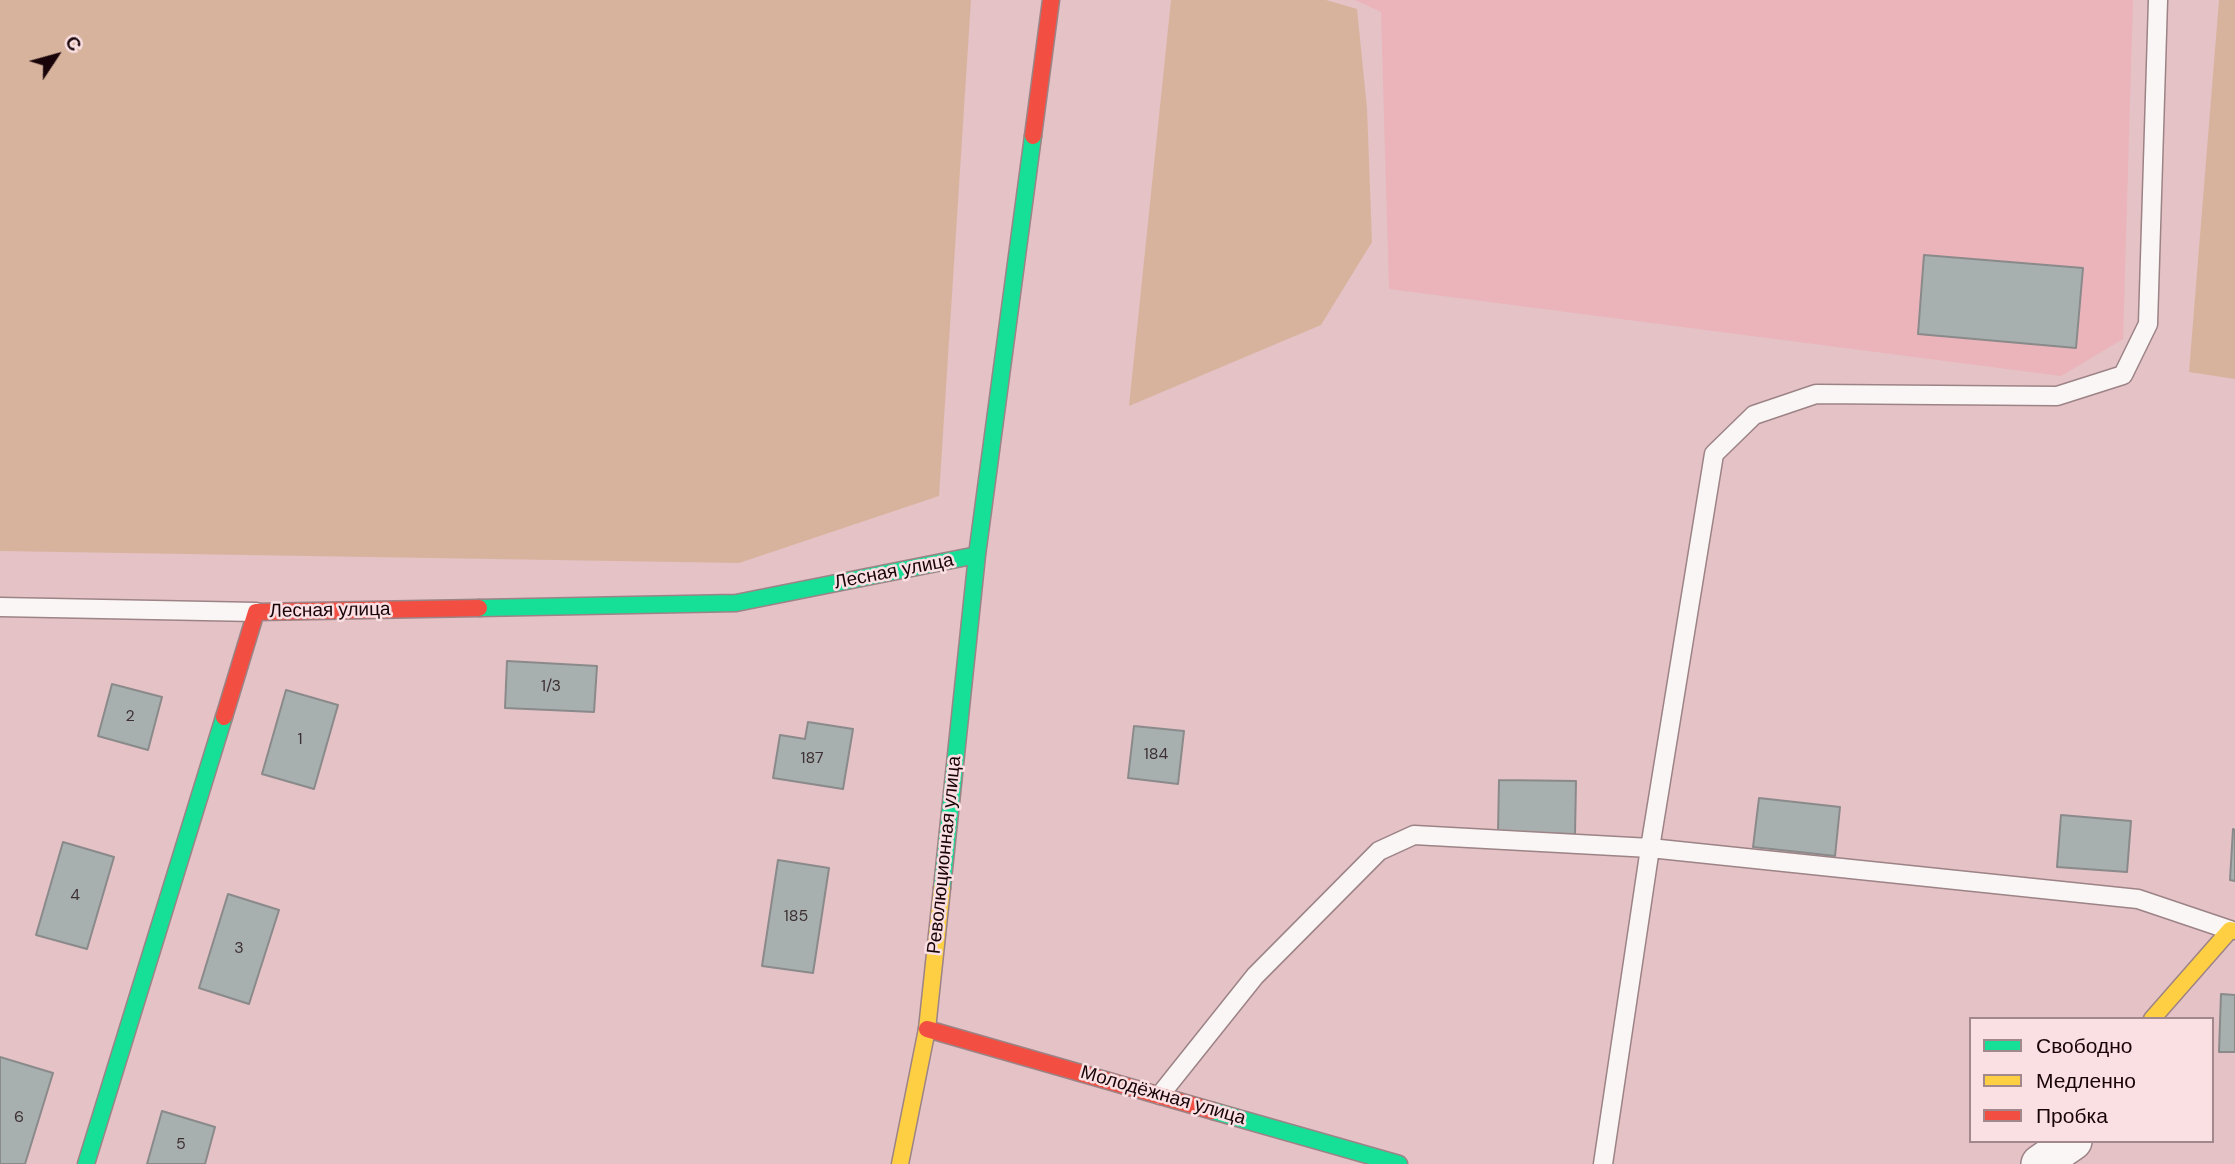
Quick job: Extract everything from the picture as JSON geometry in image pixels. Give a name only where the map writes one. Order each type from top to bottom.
[{"type":"street","name":"Революционная улица","points":[[900,1164],[927,1029],[978,550],[1051,0]]},
{"type":"street","name":"Лесная улица","points":[[86,1164],[256,612],[736,603],[978,550]]},
{"type":"street","points":[[2154,1017],[2232,930]]},
{"type":"street","name":"Молодёжная улица","points":[[927,1029],[1399,1164]]},
{"type":"street","points":[[2040,1164],[2070,1143]]},
{"type":"lane","points":[[1603,1164],[1650,848],[1714,454],[1754,415],[1816,394],[2057,396],[2123,375],[2148,324],[2158,0]]},
{"type":"lane","points":[[0,607],[256,612]]},
{"type":"lane","points":[[1160,1096],[1255,976],[1379,851],[1414,835],[1650,848],[2138,899],[2232,930]]},
{"type":"shaded area","points":[[0,0],[971,0],[939,496],[739,563],[0,551]]},
{"type":"shaded area","points":[[1171,0],[1326,0],[1357,9],[1367,108],[1372,242],[1321,325],[1129,406]]},
{"type":"shaded area","points":[[1355,0],[2133,0],[2123,339],[2061,376],[1389,289],[1381,12]]},
{"type":"shaded area","points":[[2219,0],[2235,0],[2235,379],[2189,372]]},
{"type":"building","points":[[1924,255],[2083,268],[2076,348],[1918,334]]},
{"type":"building","points":[[507,661],[597,666],[594,712],[505,708]]},
{"type":"building","points":[[112,684],[162,697],[148,750],[98,736]]},
{"type":"building","points":[[286,690],[338,705],[314,789],[262,774]]},
{"type":"building","points":[[808,722],[853,729],[843,789],[773,778],[780,735],[805,739]]},
{"type":"building","points":[[1134,726],[1184,731],[1178,784],[1128,778]]},
{"type":"building","points":[[1499,780],[1576,781],[1575,834],[1498,833]]},
{"type":"building","points":[[1759,798],[1840,807],[1835,856],[1753,847]]},
{"type":"building","points":[[2061,815],[2131,821],[2127,872],[2057,867]]},
{"type":"building","points":[[2233,829],[2235,830],[2235,881],[2230,880]]},
{"type":"building","points":[[63,842],[114,857],[87,949],[36,935]]},
{"type":"building","points":[[778,860],[829,868],[813,973],[762,966]]},
{"type":"building","points":[[228,894],[279,910],[249,1004],[199,988]]},
{"type":"building","points":[[2221,994],[2235,995],[2235,1052],[2219,1052]]},
{"type":"building","points":[[0,1057],[53,1073],[25,1164],[0,1164]]},
{"type":"building","points":[[162,1111],[215,1127],[205,1164],[147,1164]]},
{"type":"traffic: fast","points":[[942,888],[977,555],[1033,136]]},
{"type":"traffic: fast","points":[[479,608],[736,603],[977,555]]},
{"type":"traffic: fast","points":[[86,1164],[224,717]]},
{"type":"traffic: fast","points":[[1213,1111],[1399,1164]]},
{"type":"traffic: slow","points":[[900,1164],[927,1029],[942,888]]},
{"type":"traffic: slow","points":[[2154,1017],[2230,930],[2235,931]]},
{"type":"traffic: jam","points":[[1033,136],[1051,0]]},
{"type":"traffic: jam","points":[[224,717],[256,612],[479,608]]},
{"type":"traffic: jam","points":[[927,1029],[1213,1111]]}]
